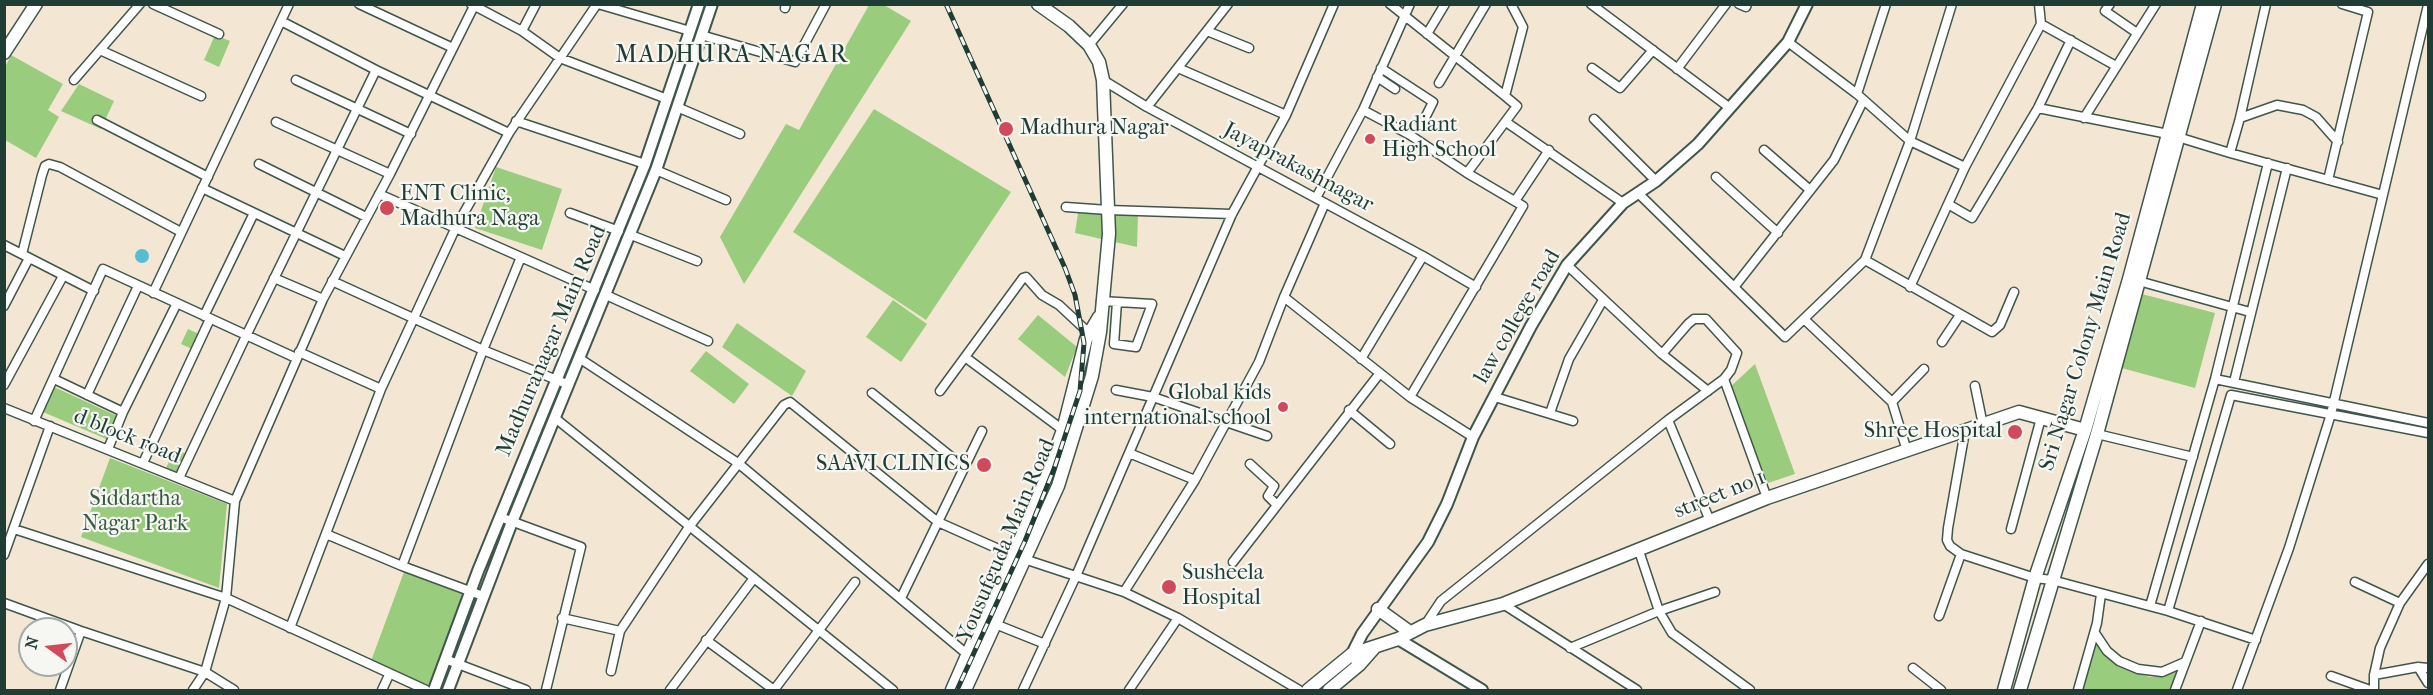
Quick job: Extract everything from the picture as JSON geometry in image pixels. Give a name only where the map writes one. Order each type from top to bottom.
[{"type":"main road","points":[[4,38],[27,4]]},
{"type":"main road","points":[[4,53],[36,4]]},
{"type":"main road","name":"Sri Nagar Colony Main Road","points":[[2174,136],[2203,4]]},
{"type":"main road","name":"Sri Nagar Colony Main Road","points":[[2020,690],[2174,136],[2215,4]]},
{"type":"main road","name":"Yousufguda Main Road","points":[[965,690],[1058,486],[1092,376],[1100,332],[1101,301],[1109,234],[1103,80],[1099,62],[1089,45],[1080,34],[1044,6]]},
{"type":"main road","name":"Yousufguda Main Road","points":[[952,690],[1012,555],[1063,430],[1089,333],[1100,317]]},
{"type":"main road","name":"street no 1","points":[[1308,690],[1375,647],[1425,625],[1503,604],[1767,498],[2019,412],[2091,432]]},
{"type":"main road","name":"Sri Nagar Colony Main Road","points":[[2004,690],[2035,579],[2091,432]]},
{"type":"main road","points":[[1378,609],[1404,635]]},
{"type":"main road","name":"street no 1","points":[[1329,690],[1356,660]]},
{"type":"street","points":[[74,80],[140,4]]},
{"type":"street","points":[[153,4],[219,34]]},
{"type":"street","points":[[153,293],[289,4]]},
{"type":"street","points":[[359,4],[453,48]]},
{"type":"street","points":[[522,31],[536,4]]},
{"type":"street","points":[[290,628],[381,389],[456,227],[516,122],[598,4],[690,31]]},
{"type":"street","name":"Madhuranagar Main Road","points":[[434,690],[470,592],[645,164],[699,4]]},
{"type":"street","name":"Madhuranagar Main Road","points":[[448,690],[512,522],[631,235],[656,170],[712,4]]},
{"type":"street","points":[[701,35],[795,62],[826,4]]},
{"type":"street","points":[[1089,45],[1122,4]]},
{"type":"street","points":[[1147,107],[1228,4]]},
{"type":"street","points":[[1023,690],[1076,576],[1232,214],[1286,115],[1334,4]]},
{"type":"street","points":[[1390,4],[1517,106],[1467,173]]},
{"type":"street","points":[[1316,198],[1363,110],[1410,4]]},
{"type":"street","points":[[1427,34],[1445,4]]},
{"type":"street","points":[[1439,83],[1486,4]]},
{"type":"street","points":[[1505,96],[1523,27],[1511,4]]},
{"type":"street","points":[[1591,4],[1730,108]]},
{"type":"street","points":[[1677,69],[1726,4]]},
{"type":"street","points":[[1739,4],[1746,7],[1747,4]]},
{"type":"street","name":"law college road","points":[[1356,660],[1362,634],[1428,542],[1452,494],[1473,438],[1531,326],[1567,265],[1623,203],[1656,181],[1698,144],[1788,42],[1807,4]]},
{"type":"street","points":[[1735,286],[1834,160],[1860,97],[1886,4]]},
{"type":"street","points":[[1638,193],[1785,337],[1865,260],[1910,141],[1952,4]]},
{"type":"street","points":[[1910,286],[1965,167],[2041,24],[2039,4]]},
{"type":"street","points":[[2110,4],[2105,11],[2137,33]]},
{"type":"street","points":[[2084,118],[2156,4]]},
{"type":"street","points":[[2229,153],[2240,118],[2266,4]]},
{"type":"street","points":[[2328,180],[2368,12],[2342,4]]},
{"type":"street","points":[[193,690],[205,672],[226,598],[235,501],[332,281],[411,134],[473,5],[522,31],[560,58],[667,99]]},
{"type":"street","points":[[2237,690],[2289,548],[2331,414],[2428,5]]},
{"type":"street","points":[[281,21],[376,70],[509,133]]},
{"type":"street","points":[[2041,24],[2116,66]]},
{"type":"street","points":[[1207,31],[1249,48]]},
{"type":"street","points":[[1948,204],[1972,218],[2038,108],[2071,40]]},
{"type":"street","points":[[1788,42],[1860,97],[1910,141],[1965,167]]},
{"type":"street","points":[[100,50],[201,96]]},
{"type":"street","points":[[1592,68],[1620,88],[1653,50]]},
{"type":"street","points":[[1178,68],[1286,115]]},
{"type":"street","points":[[179,478],[376,70]]},
{"type":"street","points":[[1379,72],[1395,77],[1433,102],[1421,126]]},
{"type":"street","points":[[1379,72],[1390,89],[1395,77]]},
{"type":"street","points":[[296,80],[411,134]]},
{"type":"street","name":"Jayaprakashnagar","points":[[1103,80],[1147,107],[1476,287]]},
{"type":"street","points":[[2240,118],[2277,105],[2303,110],[2316,117],[2338,142]]},
{"type":"street","points":[[677,107],[740,134]]},
{"type":"street","points":[[2038,108],[2174,136],[2383,195]]},
{"type":"street","points":[[1363,110],[1410,135],[1467,173],[1523,206],[1410,396]]},
{"type":"street","points":[[1594,119],[1656,181]]},
{"type":"street","points":[[97,120],[207,177]]},
{"type":"street","points":[[276,122],[390,174]]},
{"type":"street","points":[[516,122],[645,164]]},
{"type":"street","points":[[1506,122],[1623,203]]},
{"type":"street","points":[[1515,201],[1549,150]]},
{"type":"street","points":[[1764,150],[1810,190]]},
{"type":"street","points":[[2150,606],[2215,379],[2268,163]]},
{"type":"street","points":[[4,306],[25,256],[42,175],[45,166],[49,164],[60,167],[182,232]]},
{"type":"street","points":[[259,164],[366,217]]},
{"type":"street","points":[[2234,382],[2287,168]]},
{"type":"street","points":[[656,170],[726,200]]},
{"type":"street","points":[[1716,177],[1778,233]]},
{"type":"street","points":[[202,188],[345,256]]},
{"type":"street","points":[[379,194],[595,290]]},
{"type":"street","points":[[1124,592],[1195,480],[1259,362],[1284,297],[1325,203]]},
{"type":"street","points":[[1066,207],[1232,214]]},
{"type":"street","points":[[143,463],[254,213]]},
{"type":"street","points":[[570,213],[619,231]]},
{"type":"street","points":[[631,235],[697,261]]},
{"type":"street","points":[[4,245],[94,291]]},
{"type":"street","points":[[1361,359],[1423,256]]},
{"type":"street","points":[[402,566],[483,350],[521,257]]},
{"type":"street","points":[[1865,260],[1992,332],[1996,331],[2000,325],[2014,292]]},
{"type":"street","points":[[1567,265],[1662,354],[1708,391]]},
{"type":"street","points":[[34,421],[103,269],[246,336],[381,389]]},
{"type":"street","points":[[4,386],[63,276]]},
{"type":"street","points":[[940,391],[1021,280],[1026,277],[1042,295],[1059,305],[1089,333]]},
{"type":"street","points":[[274,278],[323,300]]},
{"type":"street","points":[[2135,280],[2250,312]]},
{"type":"street","points":[[332,281],[483,350],[569,385]]},
{"type":"street","points":[[87,395],[138,286]]},
{"type":"street","points":[[606,295],[708,341]]},
{"type":"street","points":[[1284,297],[1410,396],[1473,438]]},
{"type":"street","points":[[1550,413],[1569,359],[1603,300]]},
{"type":"street","points":[[1101,301],[1118,302],[1152,304],[1137,347],[1114,344],[1118,302]]},
{"type":"street","points":[[108,450],[123,411],[177,303]]},
{"type":"street","points":[[1942,342],[1960,315]]},
{"type":"street","points":[[1425,625],[1441,601],[1668,420],[1724,380],[1731,370],[1737,353],[1706,319],[1694,320],[1662,354]]},
{"type":"street","points":[[1805,320],[1893,402],[1907,452]]},
{"type":"street","points":[[965,357],[1063,430]]},
{"type":"street","points":[[579,358],[738,463],[968,655]]},
{"type":"street","points":[[1893,402],[1924,369]]},
{"type":"street","points":[[1233,562],[1380,373]]},
{"type":"street","points":[[54,379],[123,411]]},
{"type":"street","points":[[2215,379],[2428,423]]},
{"type":"street","points":[[1724,380],[1767,498]]},
{"type":"street","points":[[1975,386],[1983,424]]},
{"type":"street","points":[[1116,390],[1153,397],[1267,436]]},
{"type":"street","points":[[872,393],[964,467]]},
{"type":"street","points":[[2169,611],[2231,395],[2428,433]]},
{"type":"street","points":[[1495,397],[1573,421]]},
{"type":"street","points":[[611,671],[620,631],[689,526],[784,405],[790,402],[938,522],[1012,555],[1124,592],[1178,618],[1299,690]]},
{"type":"street","name":"d block road","points":[[4,408],[235,501]]},
{"type":"street","points":[[1349,410],[1390,444]]},
{"type":"street","points":[[555,418],[892,690]]},
{"type":"street","points":[[2012,529],[2041,418]]},
{"type":"street","points":[[1668,420],[1710,521]]},
{"type":"street","points":[[4,555],[50,426]]},
{"type":"street","points":[[901,598],[982,431]]},
{"type":"street","points":[[1965,431],[1947,540],[1950,546],[1960,554],[2035,579],[2052,580],[2169,611],[2256,640]]},
{"type":"street","points":[[2091,432],[2193,457]]},
{"type":"street","points":[[1129,453],[1195,480]]},
{"type":"street","points":[[1250,464],[1274,486],[1268,496],[1276,504]]},
{"type":"street","points":[[500,518],[581,547],[546,690]]},
{"type":"street","points":[[14,529],[226,598],[389,675],[426,690]]},
{"type":"street","points":[[326,534],[402,566],[483,596]]},
{"type":"street","points":[[1639,551],[1659,611],[1672,633],[1750,690]]},
{"type":"street","points":[[1939,616],[1960,554]]},
{"type":"street","points":[[2331,676],[2372,690],[2380,648],[2400,603],[2428,564]]},
{"type":"street","points":[[670,690],[754,578]]},
{"type":"street","points":[[706,640],[774,690],[855,582]]},
{"type":"street","points":[[2355,582],[2400,603]]},
{"type":"street","points":[[1570,648],[1659,611],[1715,592]]},
{"type":"street","points":[[2078,690],[2095,633],[2101,594]]},
{"type":"street","points":[[4,603],[205,672],[234,690]]},
{"type":"street","points":[[1503,604],[1626,688],[1637,690]]},
{"type":"street","points":[[562,618],[620,631]]},
{"type":"street","points":[[1129,690],[1178,618]]},
{"type":"street","points":[[2175,690],[2201,621]]},
{"type":"street","points":[[995,624],[1045,644]]},
{"type":"street","points":[[60,690],[81,631]]},
{"type":"street","points":[[2095,633],[2107,651],[2119,661],[2138,669],[2162,672],[2185,662]]},
{"type":"street","points":[[1404,635],[1468,687],[1482,690]]},
{"type":"street","points":[[445,659],[520,690]]},
{"type":"street","points":[[2374,675],[2418,667],[2428,668]]},
{"type":"street","points":[[2418,667],[2428,683]]},
{"type":"street","points":[[1913,668],[1941,690]]},
{"type":"street","points":[[382,690],[389,675]]},
{"type":"street","points":[[756,690],[762,682]]},
{"type":"green space","points":[[869,5],[884,5],[911,21],[744,284],[720,237],[786,124],[799,130]]},
{"type":"green space","points":[[215,35],[230,41],[219,67],[204,60]]},
{"type":"green space","points":[[11,55],[63,84],[48,110],[59,117],[36,158],[5,140],[5,67]]},
{"type":"green space","points":[[79,84],[114,101],[101,129],[61,111]]},
{"type":"green space","points":[[874,109],[1011,192],[926,320],[793,232]]},
{"type":"green space","points":[[496,167],[562,189],[542,250],[475,228]]},
{"type":"green space","points":[[1078,213],[1138,215],[1137,247],[1075,233]]},
{"type":"green space","points":[[2138,293],[2215,313],[2195,388],[2118,367]]},
{"type":"green space","points":[[893,300],[927,324],[901,362],[866,337]]},
{"type":"green space","points":[[1038,315],[1077,347],[1065,377],[1018,339]]},
{"type":"green space","points":[[737,323],[806,371],[792,396],[722,347]]},
{"type":"green space","points":[[188,329],[199,334],[192,349],[181,344]]},
{"type":"green space","points":[[706,351],[749,384],[734,404],[690,371]]},
{"type":"green space","points":[[1755,364],[1795,474],[1768,483],[1729,388]]},
{"type":"green space","points":[[52,386],[117,416],[111,441],[43,412]]},
{"type":"green space","points":[[175,449],[186,454],[177,473],[166,468]]},
{"type":"green space","name":"Siddartha Nagar Park","points":[[110,458],[227,504],[219,588],[81,537]]},
{"type":"green space","points":[[404,572],[473,598],[440,690],[371,661]]},
{"type":"green space","points":[[2096,640],[2112,660],[2132,672],[2150,677],[2162,677],[2182,666],[2172,690],[2083,690]]},
{"type":"water","points":[[139,249],[145,249],[149,256],[145,263],[139,263],[135,259],[135,253]]},
{"type":"railway","points":[[946,4],[1065,268],[1075,295],[1084,343],[1080,391],[1054,469],[1025,541],[957,690]]},
{"type":"place","name":"Madhura Nagar","points":[[1006,129]]},
{"type":"place","name":"Radiant High School","points":[[1370,139]]},
{"type":"place","name":"ENT Clinic, Madhura Naga","points":[[387,208]]},
{"type":"place","name":"Global kids international school","points":[[1283,407]]},
{"type":"place","name":"Shree Hospital","points":[[2015,432]]},
{"type":"place","name":"SAAVI CLINICS","points":[[984,465]]},
{"type":"place","name":"Susheela Hospital","points":[[1169,587]]},
{"type":"district","name":"MADHURA NAGAR","points":[[732,56]]}]
